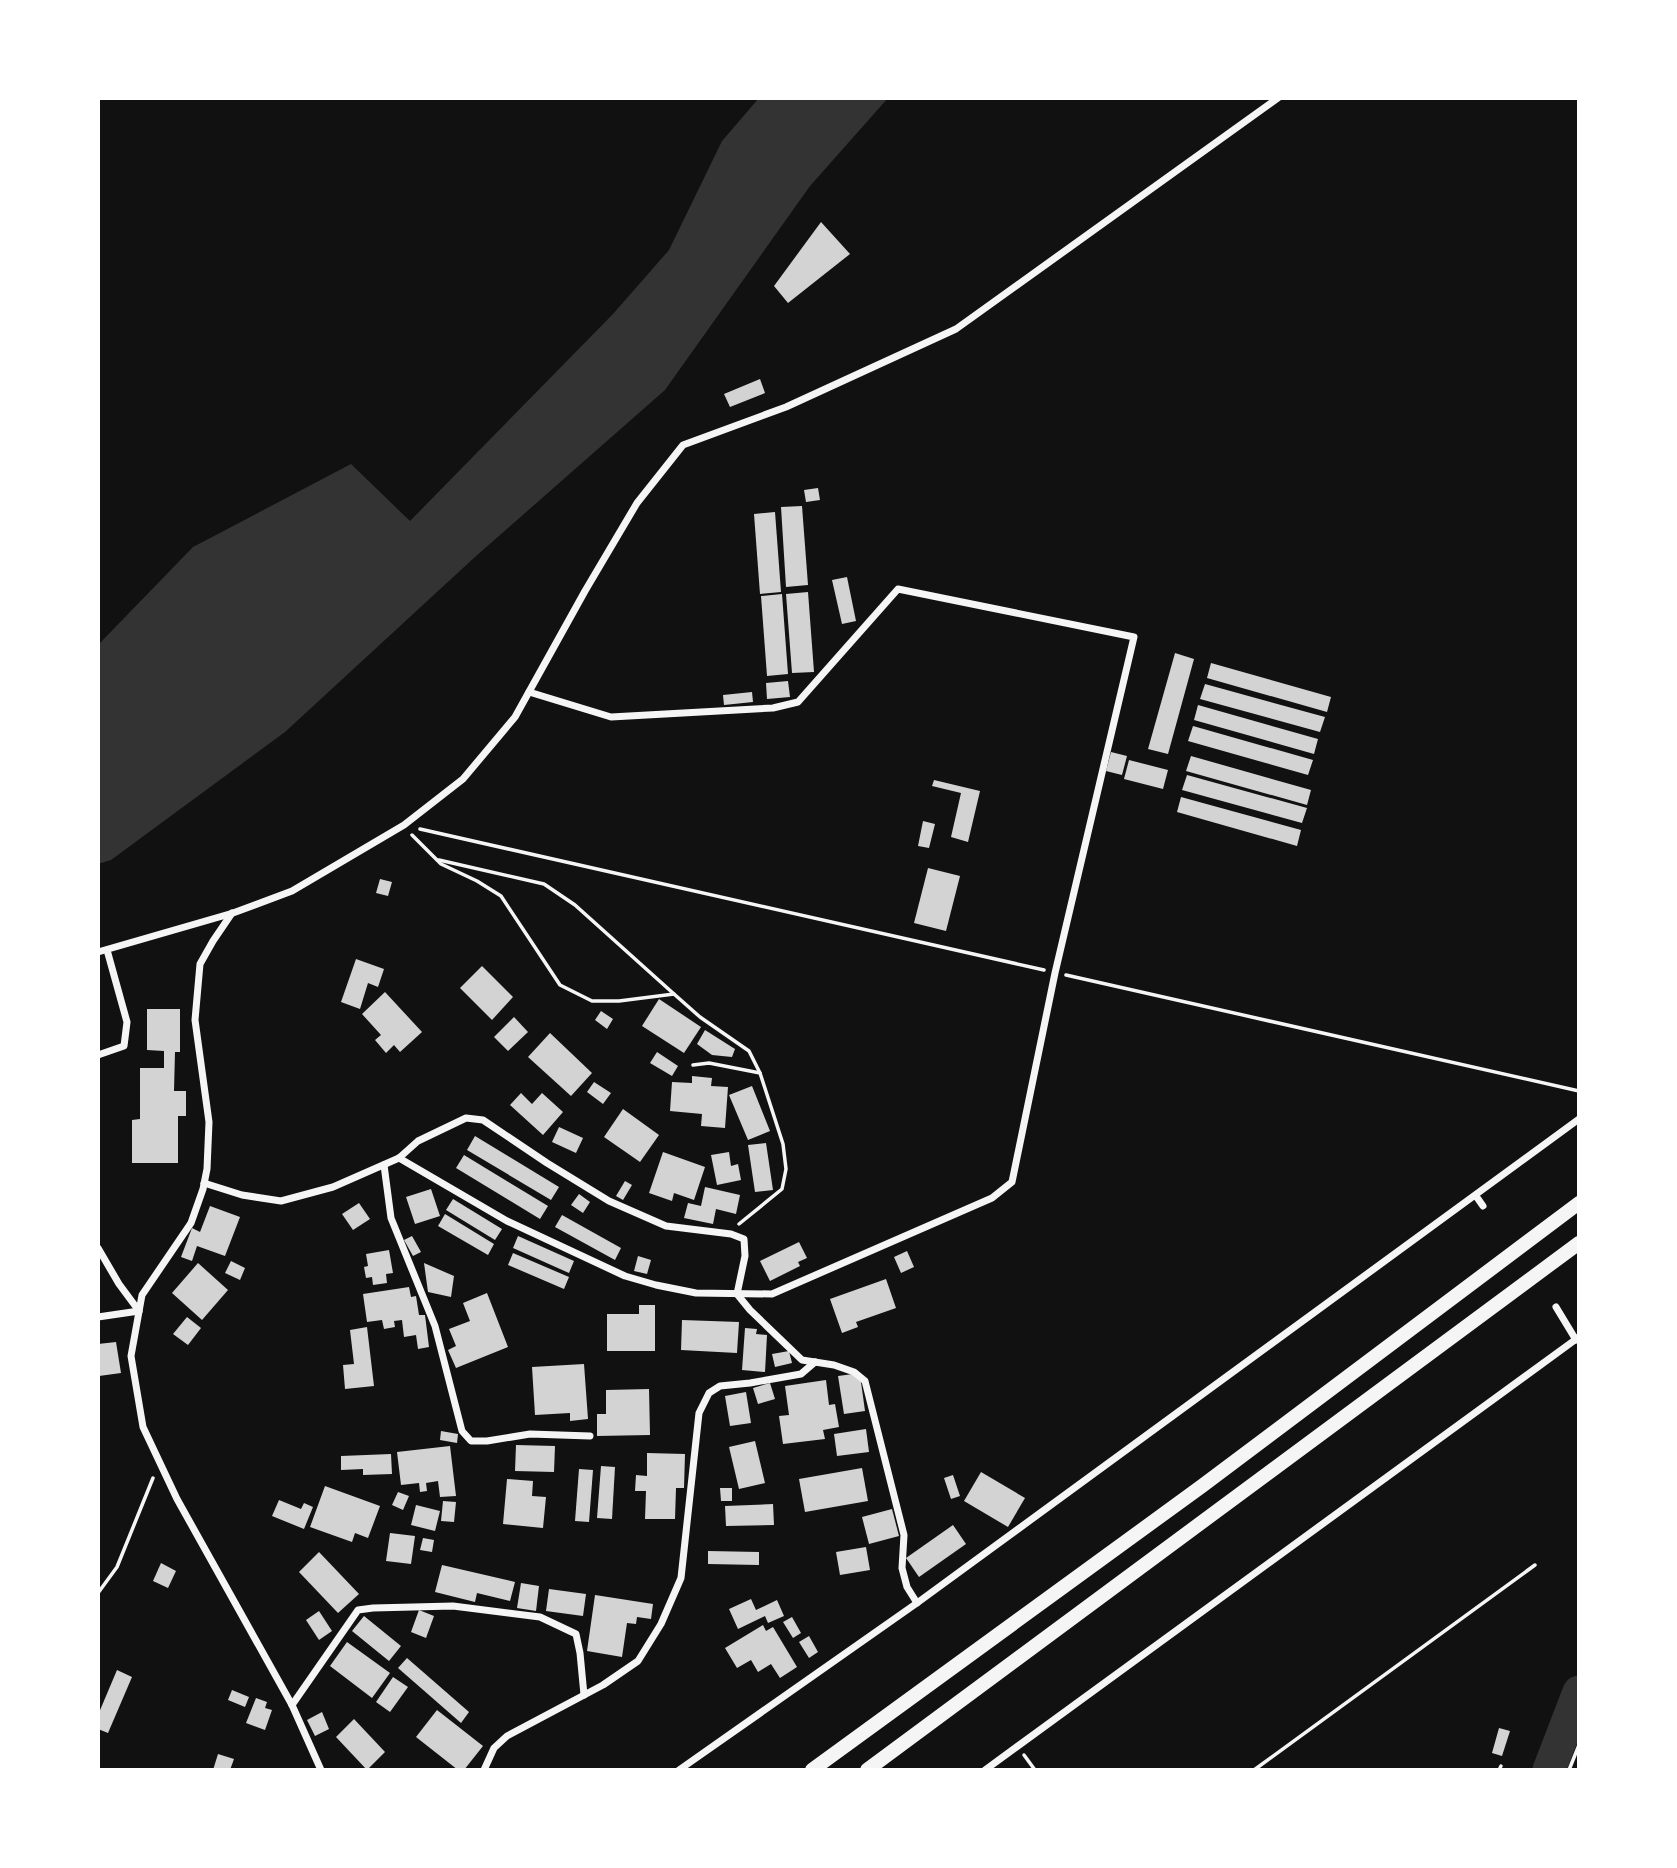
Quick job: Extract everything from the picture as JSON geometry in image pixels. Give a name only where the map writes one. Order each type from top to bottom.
[{"type":"highway","points":[[812,1770],[1202,1486],[1579,1203]]},
{"type":"highway","points":[[867,1770],[1579,1242]]},
{"type":"street","points":[[98,952],[233,913],[292,891],[404,825],[463,779],[515,717],[637,503],[683,444],[786,407],[956,329],[1278,98]]},
{"type":"street","points":[[399,1158],[507,1221],[625,1276],[696,1293],[772,1294],[992,1198],[1012,1182],[1055,973],[1134,637],[898,589],[798,702],[773,708],[611,717],[529,692]]},
{"type":"street","points":[[233,913],[212,941],[200,964],[195,1020],[209,1122],[204,1183],[191,1223],[142,1295],[131,1356],[143,1427],[177,1499],[292,1705],[321,1770]]},
{"type":"street","points":[[98,1055],[124,1046],[127,1022],[107,950]]},
{"type":"street","points":[[204,1183],[242,1195],[281,1201],[332,1187],[384,1165],[399,1158],[418,1141],[466,1118],[483,1119],[609,1201],[666,1226],[744,1239],[745,1256],[737,1294]]},
{"type":"street","points":[[679,1770],[917,1603],[1579,1119]]},
{"type":"street","points":[[384,1165],[391,1218],[435,1326],[462,1431],[471,1441],[530,1434],[590,1436]]},
{"type":"street","points":[[1476,1196],[1483,1206]]},
{"type":"street","points":[[98,1248],[139,1311]]},
{"type":"street","points":[[737,1294],[802,1360],[834,1365],[854,1372],[865,1381],[904,1535],[902,1568],[907,1587],[917,1603]]},
{"type":"street","points":[[985,1770],[1578,1339],[1556,1307]]},
{"type":"street","points":[[98,1317],[139,1311]]},
{"type":"street","points":[[484,1770],[494,1748],[507,1736],[603,1685],[638,1661],[661,1624],[681,1578],[699,1413],[709,1393],[720,1386],[801,1374],[815,1362]]},
{"type":"street","points":[[292,1705],[358,1610],[373,1608],[453,1606],[540,1617],[576,1634],[584,1695]]},
{"type":"path","points":[[404,825],[441,864],[478,881],[501,896],[560,985],[592,1001],[619,1001],[674,994]]},
{"type":"path","points":[[404,825],[1579,1091]]},
{"type":"path","points":[[437,860],[544,884],[575,905],[700,1017],[749,1051],[760,1073],[783,1144],[786,1169],[782,1189],[726,1234]]},
{"type":"path","points":[[693,1065],[709,1063],[760,1073]]},
{"type":"path","points":[[98,1592],[117,1567],[160,1463]]},
{"type":"path","points":[[1254,1770],[1535,1565]]},
{"type":"path","points":[[1569,1770],[1579,1745]]},
{"type":"shaded area","points":[[759,98],[888,98],[810,186],[665,390],[475,557],[285,732],[111,860],[98,864],[98,645],[193,547],[351,464],[410,521],[613,314],[669,250],[722,141]]},
{"type":"building","points":[[821,222],[850,254],[788,303],[774,286]]},
{"type":"building","points":[[760,379],[765,393],[730,407],[724,394]]},
{"type":"building","points":[[818,488],[820,500],[806,502],[804,490]]},
{"type":"building","points":[[802,506],[808,585],[786,587],[781,507]]},
{"type":"building","points":[[775,512],[781,592],[760,594],[754,514]]},
{"type":"building","points":[[847,577],[856,621],[842,624],[832,580]]},
{"type":"building","points":[[808,592],[814,672],[792,673],[786,594]]},
{"type":"building","points":[[782,594],[788,674],[767,676],[761,596]]},
{"type":"building","points":[[1175,653],[1194,659],[1168,754],[1148,749]]},
{"type":"building","points":[[1211,663],[1331,697],[1327,712],[1207,678]]},
{"type":"building","points":[[788,681],[790,697],[767,699],[766,683]]},
{"type":"building","points":[[1205,684],[1325,717],[1320,732],[1200,699]]},
{"type":"building","points":[[752,692],[753,702],[724,705],[723,695]]},
{"type":"building","points":[[1198,705],[1318,739],[1314,754],[1194,720]]},
{"type":"building","points":[[1193,726],[1313,760],[1308,775],[1188,741]]},
{"type":"building","points":[[1111,752],[1127,756],[1122,775],[1106,771]]},
{"type":"building","points":[[1191,756],[1311,790],[1307,805],[1186,771]]},
{"type":"building","points":[[1129,760],[1168,770],[1163,789],[1124,779]]},
{"type":"building","points":[[1187,775],[1307,808],[1302,823],[1182,790]]},
{"type":"building","points":[[934,780],[980,791],[968,842],[951,837],[961,793],[932,786]]},
{"type":"building","points":[[1181,797],[1301,830],[1297,846],[1177,812]]},
{"type":"building","points":[[923,821],[935,824],[929,848],[918,846]]},
{"type":"building","points":[[928,868],[960,876],[946,931],[914,923]]},
{"type":"building","points":[[380,879],[392,882],[388,896],[376,893]]},
{"type":"building","points":[[356,959],[384,969],[378,987],[368,983],[360,1009],[341,1002]]},
{"type":"building","points":[[482,966],[513,997],[492,1020],[460,988]]},
{"type":"building","points":[[385,992],[422,1032],[400,1052],[394,1045],[386,1053],[375,1040],[381,1035],[362,1014]]},
{"type":"building","points":[[659,999],[701,1027],[684,1053],[642,1026]]},
{"type":"building","points":[[147,1009],[180,1009],[180,1052],[175,1052],[174,1091],[186,1091],[186,1116],[178,1116],[178,1163],[132,1163],[132,1120],[140,1119],[140,1068],[164,1068],[164,1051],[147,1050]]},
{"type":"building","points":[[601,1011],[613,1019],[607,1029],[595,1020]]},
{"type":"building","points":[[514,1017],[528,1032],[508,1051],[494,1037]]},
{"type":"building","points":[[705,1030],[735,1049],[732,1057],[712,1055],[697,1044]]},
{"type":"building","points":[[550,1033],[592,1073],[571,1096],[528,1057]]},
{"type":"building","points":[[657,1052],[678,1066],[672,1076],[650,1063]]},
{"type":"building","points":[[692,1076],[712,1078],[711,1086],[728,1087],[725,1128],[701,1126],[702,1114],[670,1111],[672,1082],[692,1083]]},
{"type":"building","points":[[594,1082],[611,1093],[603,1104],[587,1092]]},
{"type":"building","points":[[752,1086],[770,1131],[748,1140],[729,1095]]},
{"type":"building","points":[[521,1093],[532,1104],[542,1093],[563,1112],[543,1135],[510,1105]]},
{"type":"building","points":[[623,1109],[659,1135],[640,1162],[604,1137]]},
{"type":"building","points":[[559,1127],[583,1138],[576,1153],[552,1142]]},
{"type":"building","points":[[475,1136],[559,1187],[551,1200],[467,1150]]},
{"type":"building","points":[[766,1143],[773,1190],[755,1192],[748,1145]]},
{"type":"building","points":[[663,1152],[705,1167],[694,1200],[674,1193],[672,1201],[649,1193]]},
{"type":"building","points":[[729,1152],[731,1166],[738,1164],[741,1180],[717,1185],[711,1155]]},
{"type":"building","points":[[464,1155],[548,1206],[540,1219],[456,1168]]},
{"type":"building","points":[[625,1181],[632,1185],[623,1200],[616,1196]]},
{"type":"building","points":[[705,1187],[740,1195],[736,1214],[716,1209],[713,1224],[684,1218],[688,1203],[701,1206]]},
{"type":"building","points":[[431,1189],[440,1216],[415,1224],[406,1197]]},
{"type":"building","points":[[579,1194],[590,1202],[583,1213],[571,1205]]},
{"type":"building","points":[[453,1199],[502,1229],[495,1240],[446,1210]]},
{"type":"building","points":[[359,1203],[370,1219],[353,1230],[342,1214]]},
{"type":"building","points":[[210,1206],[240,1217],[225,1256],[197,1246],[192,1261],[181,1257],[192,1228],[200,1232]]},
{"type":"building","points":[[445,1214],[494,1244],[488,1255],[438,1226]]},
{"type":"building","points":[[562,1215],[621,1248],[615,1260],[555,1227]]},
{"type":"building","points":[[412,1236],[421,1252],[413,1256],[404,1240]]},
{"type":"building","points":[[518,1236],[574,1261],[569,1273],[513,1248]]},
{"type":"building","points":[[799,1242],[807,1258],[798,1262],[800,1266],[770,1281],[760,1261]]},
{"type":"building","points":[[389,1250],[393,1273],[386,1274],[387,1283],[373,1285],[372,1277],[366,1278],[366,1254]]},
{"type":"building","points":[[907,1251],[914,1267],[901,1273],[894,1257]]},
{"type":"building","points":[[513,1253],[569,1277],[564,1289],[508,1265]]},
{"type":"building","points":[[638,1256],[651,1260],[647,1274],[634,1271]]},
{"type":"building","points":[[231,1261],[245,1268],[240,1280],[225,1273]]},
{"type":"building","points":[[198,1263],[228,1290],[202,1320],[172,1293]]},
{"type":"building","points":[[424,1263],[454,1276],[451,1297],[428,1292]]},
{"type":"building","points":[[886,1279],[896,1308],[856,1322],[858,1327],[842,1333],[830,1299]]},
{"type":"building","points":[[409,1287],[411,1297],[416,1296],[419,1315],[425,1315],[429,1347],[418,1349],[416,1335],[404,1337],[402,1320],[394,1321],[395,1327],[384,1329],[382,1320],[367,1322],[363,1294]]},
{"type":"building","points":[[487,1293],[508,1347],[456,1368],[448,1350],[456,1346],[449,1329],[470,1321],[463,1303]]},
{"type":"building","points":[[639,1305],[655,1305],[655,1351],[607,1351],[607,1314],[639,1314]]},
{"type":"building","points":[[187,1317],[201,1328],[188,1345],[173,1334]]},
{"type":"building","points":[[682,1320],[739,1322],[737,1353],[681,1350]]},
{"type":"building","points":[[367,1327],[374,1386],[345,1389],[343,1365],[354,1364],[350,1330]]},
{"type":"building","points":[[745,1328],[757,1329],[756,1334],[767,1335],[765,1372],[742,1370]]},
{"type":"building","points":[[116,1342],[121,1373],[99,1376],[98,1344]]},
{"type":"building","points":[[789,1351],[792,1363],[775,1367],[772,1354]]},
{"type":"building","points":[[584,1364],[588,1419],[570,1421],[570,1413],[535,1415],[532,1367]]},
{"type":"building","points":[[853,1374],[861,1382],[865,1411],[844,1414],[838,1376]]},
{"type":"building","points":[[826,1380],[829,1405],[835,1404],[839,1427],[823,1430],[825,1439],[783,1444],[779,1416],[789,1415],[785,1386]]},
{"type":"building","points":[[770,1383],[775,1399],[758,1404],[753,1388]]},
{"type":"building","points":[[649,1389],[650,1435],[597,1436],[597,1414],[606,1414],[606,1390]]},
{"type":"building","points":[[746,1392],[751,1423],[730,1426],[725,1396]]},
{"type":"building","points":[[866,1429],[869,1452],[837,1456],[834,1434]]},
{"type":"building","points":[[441,1431],[458,1434],[457,1443],[440,1440]]},
{"type":"building","points":[[755,1441],[765,1483],[739,1489],[729,1447]]},
{"type":"building","points":[[516,1445],[555,1446],[554,1472],[515,1471]]},
{"type":"building","points":[[450,1446],[456,1496],[440,1497],[438,1481],[426,1483],[427,1491],[420,1492],[419,1483],[401,1485],[397,1452]]},
{"type":"building","points":[[647,1453],[685,1454],[684,1488],[676,1488],[675,1519],[645,1519],[646,1491],[635,1491],[636,1475],[647,1476]]},
{"type":"building","points":[[391,1454],[392,1474],[363,1475],[363,1469],[341,1470],[341,1456]]},
{"type":"building","points":[[601,1466],[615,1467],[612,1519],[597,1518]]},
{"type":"building","points":[[862,1468],[868,1501],[805,1512],[799,1479]]},
{"type":"building","points":[[579,1469],[593,1470],[589,1522],[575,1521]]},
{"type":"building","points":[[981,1472],[1025,1498],[1008,1527],[964,1501]]},
{"type":"building","points":[[953,1475],[960,1496],[951,1499],[944,1478]]},
{"type":"building","points":[[507,1479],[533,1481],[532,1496],[546,1497],[543,1528],[503,1524]]},
{"type":"building","points":[[325,1486],[380,1506],[368,1538],[355,1533],[352,1542],[310,1527]]},
{"type":"building","points":[[720,1488],[732,1488],[732,1501],[721,1501]]},
{"type":"building","points":[[398,1492],[409,1496],[403,1510],[392,1505]]},
{"type":"building","points":[[279,1500],[301,1509],[304,1503],[313,1507],[304,1529],[272,1516]]},
{"type":"building","points":[[443,1501],[456,1502],[454,1522],[441,1521]]},
{"type":"building","points":[[773,1504],[774,1525],[726,1526],[725,1506]]},
{"type":"building","points":[[416,1505],[440,1511],[435,1531],[411,1525]]},
{"type":"building","points":[[892,1509],[899,1536],[869,1544],[862,1517]]},
{"type":"building","points":[[953,1525],[966,1544],[919,1577],[906,1558]]},
{"type":"building","points":[[390,1533],[415,1536],[411,1564],[386,1561]]},
{"type":"building","points":[[423,1538],[434,1540],[432,1552],[420,1550]]},
{"type":"building","points":[[866,1547],[870,1570],[840,1575],[836,1552]]},
{"type":"building","points":[[708,1551],[759,1552],[759,1565],[708,1564]]},
{"type":"building","points":[[319,1552],[359,1594],[338,1613],[299,1572]]},
{"type":"building","points":[[161,1563],[176,1571],[168,1588],[153,1581]]},
{"type":"building","points":[[442,1565],[515,1582],[510,1601],[477,1593],[475,1602],[435,1592]]},
{"type":"building","points":[[521,1583],[539,1586],[536,1611],[517,1608]]},
{"type":"building","points":[[549,1589],[586,1594],[583,1616],[546,1611]]},
{"type":"building","points":[[595,1595],[653,1604],[651,1619],[637,1617],[636,1624],[627,1623],[622,1657],[587,1651]]},
{"type":"building","points":[[751,1599],[756,1610],[777,1600],[784,1616],[768,1623],[765,1616],[738,1629],[729,1609]]},
{"type":"building","points":[[419,1610],[434,1616],[426,1638],[411,1632]]},
{"type":"building","points":[[319,1611],[332,1631],[319,1640],[306,1620]]},
{"type":"building","points":[[364,1616],[401,1646],[389,1661],[352,1631]]},
{"type":"building","points":[[792,1617],[801,1633],[793,1638],[783,1622]]},
{"type":"building","points":[[763,1625],[766,1631],[773,1627],[797,1667],[780,1678],[771,1664],[758,1672],[751,1660],[737,1668],[725,1648]]},
{"type":"building","points":[[809,1636],[818,1652],[809,1658],[799,1642]]},
{"type":"building","points":[[347,1642],[390,1673],[372,1698],[330,1666]]},
{"type":"building","points":[[407,1658],[469,1712],[461,1723],[398,1668]]},
{"type":"building","points":[[117,1670],[132,1677],[108,1733],[98,1729],[98,1715]]},
{"type":"building","points":[[393,1677],[408,1687],[390,1712],[376,1702]]},
{"type":"building","points":[[232,1690],[249,1697],[245,1707],[228,1700]]},
{"type":"building","points":[[256,1698],[267,1702],[265,1708],[272,1710],[265,1730],[246,1723]]},
{"type":"building","points":[[437,1710],[483,1746],[464,1770],[458,1770],[416,1737]]},
{"type":"building","points":[[322,1712],[329,1729],[315,1736],[307,1720]]},
{"type":"building","points":[[354,1719],[385,1752],[367,1770],[336,1737]]},
{"type":"building","points":[[1499,1728],[1510,1731],[1502,1756],[1492,1753]]},
{"type":"building","points":[[218,1754],[234,1759],[230,1770],[213,1770]]},
{"type":"waterway","points":[[1549,1770],[1579,1692]]}]
